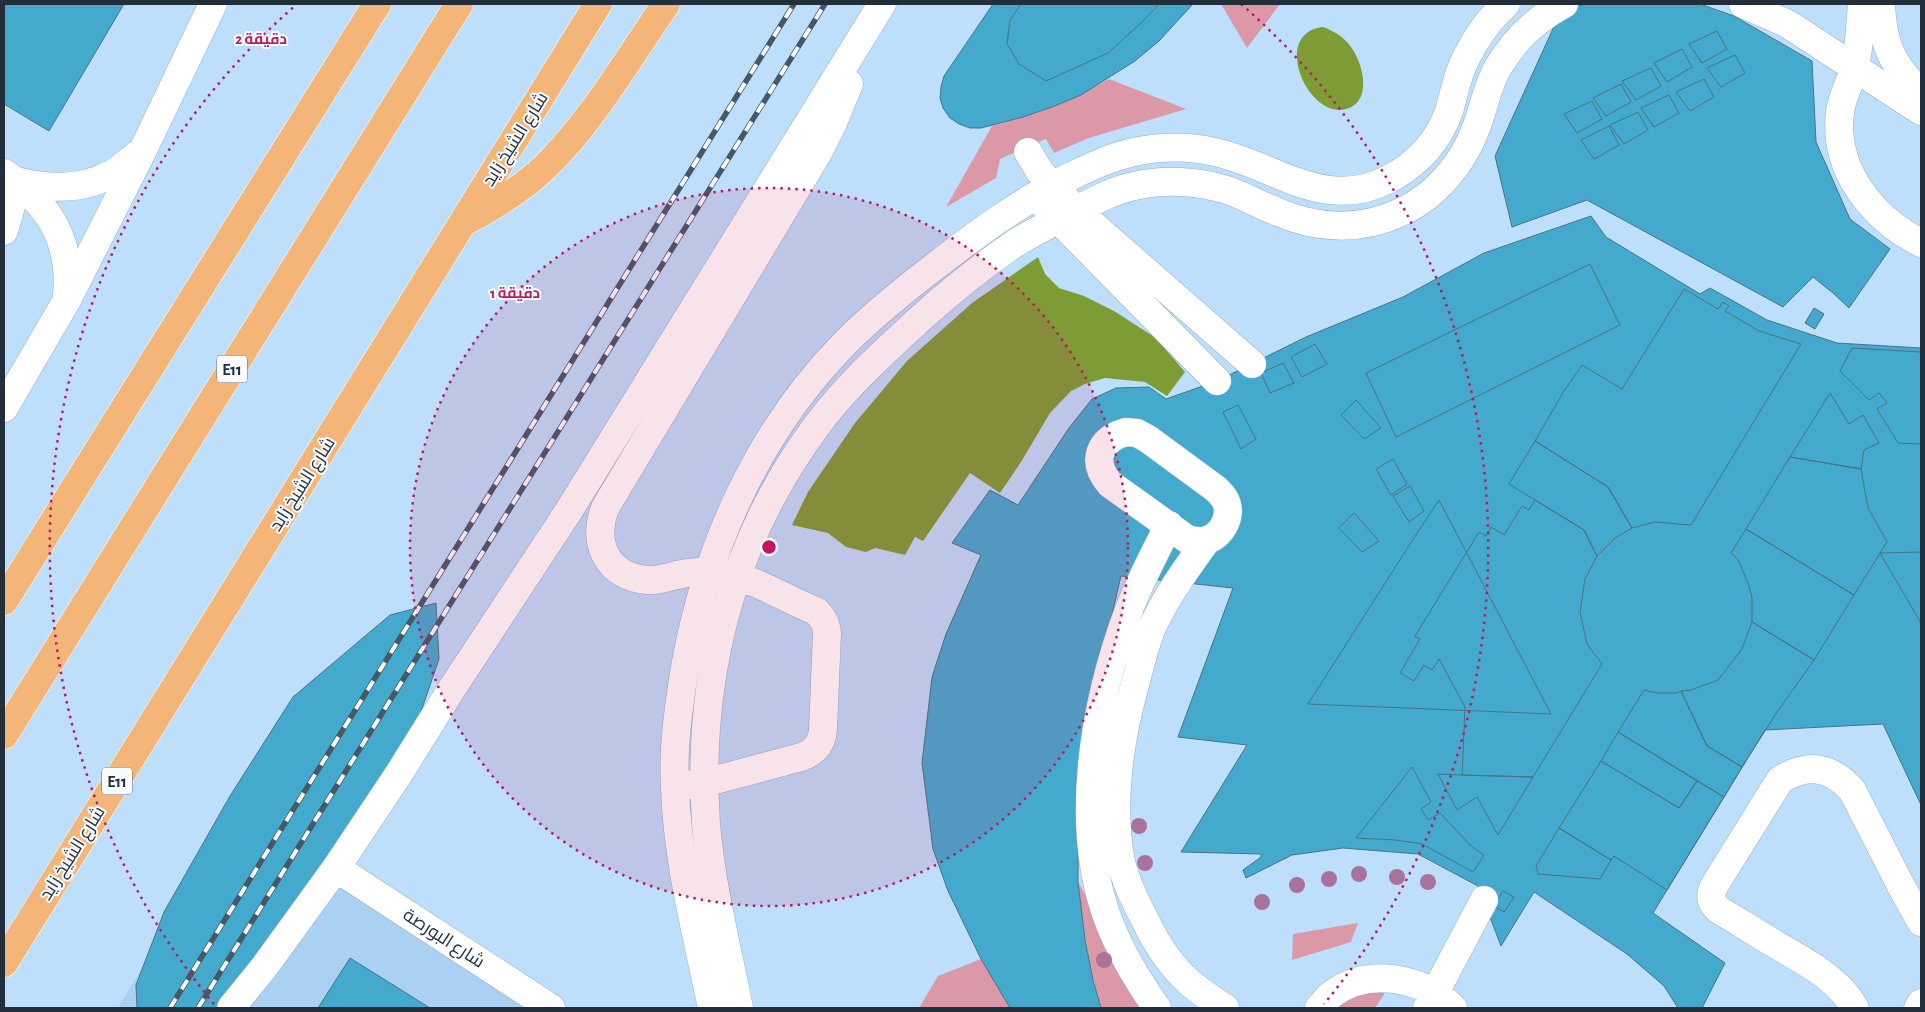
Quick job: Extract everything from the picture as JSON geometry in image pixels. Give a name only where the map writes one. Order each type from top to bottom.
[{"type":"highway","points":[[4,601],[377,4]]},
{"type":"highway","name":"E11","points":[[4,735],[459,4]]},
{"type":"highway","name":"شارع الشيخ زايد","points":[[4,963],[598,4]]},
{"type":"highway","points":[[463,223],[491,208],[544,168],[587,119],[666,4]]},
{"type":"street","points":[[4,408],[67,300],[143,150],[213,4]]},
{"type":"street","points":[[231,1008],[336,868],[400,772],[451,690],[568,512],[882,4]]},
{"type":"street","points":[[712,1008],[684,872],[676,815],[674,737],[689,644],[708,572],[728,519],[759,457],[785,415],[845,343],[907,288],[975,235],[1043,190],[1109,159],[1153,148],[1176,147],[1222,154],[1311,188],[1348,190],[1367,188],[1385,181],[1413,165],[1436,139],[1448,112],[1455,85],[1465,59],[1479,35],[1496,12],[1506,4]]},
{"type":"street","points":[[1743,4],[1788,24],[1921,111]]},
{"type":"street","points":[[1862,4],[1854,67],[1840,111],[1839,133],[1842,155],[1850,176],[1862,194],[1884,219],[1921,243]]},
{"type":"street","points":[[1882,4],[1884,35],[1888,48],[1901,73],[1921,94]]},
{"type":"street","points":[[739,1008],[712,871],[707,827],[704,783],[708,694],[716,650],[736,577],[761,517],[792,462],[820,421],[856,381],[926,314],[974,274],[1016,243],[1114,192],[1137,185],[1182,182],[1227,190],[1281,214],[1316,224],[1338,226],[1361,225],[1403,212],[1439,186],[1453,170],[1475,133],[1486,95],[1497,69],[1522,35],[1555,6]]},
{"type":"street","points":[[674,786],[704,783],[810,754],[818,747],[822,739],[828,633],[826,624],[816,611],[736,577],[708,572],[692,572],[648,581],[622,572],[609,562],[604,553],[599,536],[601,519],[610,500],[819,151],[845,94],[864,34]]},
{"type":"street","points":[[10,177],[35,186],[54,188],[94,183],[112,174],[143,150]]},
{"type":"street","points":[[1019,156],[1040,172],[1043,190],[1217,381]]},
{"type":"street","points":[[4,230],[12,203],[10,177]]},
{"type":"street","points":[[10,177],[31,193],[44,208],[59,234],[67,262],[67,300]]},
{"type":"street","points":[[1385,181],[1403,212]]},
{"type":"street","points":[[1067,215],[1252,364]]},
{"type":"street","points":[[1126,432],[1138,433],[1216,489],[1225,498],[1228,511],[1226,523],[1218,534],[1207,540],[1187,539],[1169,525],[1110,484],[1102,475],[1099,464],[1100,453],[1106,442],[1115,435],[1126,432]]},
{"type":"street","points":[[1169,525],[1144,574],[1115,650],[1104,694],[1092,764],[1090,830],[1094,861],[1108,921],[1136,978],[1155,1006],[1176,969]]},
{"type":"street","points":[[1207,540],[1182,574],[1151,631],[1128,709],[1121,746],[1117,784],[1117,821],[1120,858],[1148,928],[1176,969],[1225,1008]]},
{"type":"street","points":[[1855,1008],[1848,996],[1838,985],[1821,972],[1719,910],[1714,906],[1711,899],[1710,892],[1780,780],[1791,773],[1804,769],[1818,769],[1831,773],[1843,780],[1852,790],[1921,922]]},
{"type":"street","name":"شارع البورصة","points":[[336,868],[551,1008]]},
{"type":"street","points":[[1319,1008],[1332,994],[1348,986],[1365,981],[1383,979],[1401,980],[1433,998],[1473,904]]},
{"type":"street","points":[[1918,1008],[1921,1004]]},
{"type":"shaded area","points":[[1221,4],[1280,4],[1247,48]]},
{"type":"shaded area","points":[[1323,27],[1331,30],[1348,43],[1359,62],[1362,72],[1363,91],[1360,99],[1346,109],[1332,109],[1319,102],[1308,89],[1300,74],[1297,58],[1299,44],[1307,33]]},
{"type":"shaded area","points":[[1109,79],[1186,109],[1089,138],[1054,153],[1046,139],[1000,159],[996,178],[946,207],[992,126],[1052,106]]},
{"type":"shaded area","points":[[1038,257],[1045,274],[1059,288],[1084,296],[1114,311],[1156,338],[1185,372],[1167,396],[1145,382],[1105,378],[1085,384],[1071,391],[1050,413],[1000,493],[970,473],[923,541],[915,537],[905,555],[875,548],[866,552],[846,547],[828,533],[792,525],[808,492],[855,423],[907,361],[972,303]]},
{"type":"shaded area","points":[[233,816],[544,1008],[118,1008]]},
{"type":"shaded area","points":[[1078,882],[1150,1008],[1101,1008],[1087,945]]},
{"type":"shaded area","points":[[1358,923],[1351,942],[1292,960],[1293,934]]},
{"type":"shaded area","points":[[981,959],[1010,1008],[919,1008],[938,976]]},
{"type":"shaded area","points":[[1362,992],[1385,993],[1375,1008],[1337,1008],[1344,1000]]},
{"type":"building","points":[[4,4],[124,4],[49,131],[4,104]]},
{"type":"building","points":[[993,4],[1193,4],[1159,41],[1135,61],[1081,95],[1023,117],[981,128],[970,128],[950,118],[943,108],[940,98],[941,87],[944,76]]},
{"type":"building","points":[[1021,4],[1159,4],[1108,53],[1046,81],[1019,64],[1007,44],[1010,20]]},
{"type":"building","points":[[1587,4],[1700,4],[1734,16],[1812,61],[1816,142],[1850,219],[1890,249],[1849,308],[1813,277],[1783,307],[1587,200],[1512,227],[1495,156],[1562,9]]},
{"type":"building","points":[[1717,31],[1727,49],[1702,63],[1689,44]]},
{"type":"building","points":[[1682,49],[1692,67],[1667,82],[1654,63]]},
{"type":"building","points":[[1735,55],[1745,73],[1721,87],[1707,68]]},
{"type":"building","points":[[1651,68],[1661,86],[1636,100],[1622,81]]},
{"type":"building","points":[[1704,79],[1714,97],[1690,111],[1676,92]]},
{"type":"building","points":[[1621,84],[1631,102],[1606,116],[1593,98]]},
{"type":"building","points":[[1669,95],[1679,113],[1654,127],[1641,108]]},
{"type":"building","points":[[1592,101],[1602,119],[1577,133],[1564,114]]},
{"type":"building","points":[[1638,112],[1648,130],[1624,144],[1610,125]]},
{"type":"building","points":[[1609,126],[1619,145],[1594,159],[1581,140]]},
{"type":"building","points":[[1591,216],[1606,237],[1700,294],[1710,288],[1767,320],[1837,343],[1921,348],[1921,805],[1883,724],[1765,730],[1653,913],[1725,963],[1702,1008],[1678,1008],[1664,986],[1627,954],[1534,892],[1501,946],[1478,886],[1418,854],[1343,848],[1292,855],[1246,878],[1243,870],[1261,857],[1261,854],[1181,852],[1247,745],[1178,737],[1233,588],[1121,576],[1088,716],[1078,848],[1078,882],[1085,939],[1101,1008],[1010,1008],[981,959],[948,891],[933,849],[922,763],[932,677],[946,634],[981,555],[952,543],[990,490],[1018,505],[1069,428],[1092,399],[1116,388],[1149,387],[1166,399],[1217,381],[1306,337],[1403,297],[1484,253]]},
{"type":"building","points":[[1590,264],[1620,325],[1396,437],[1366,373]]},
{"type":"building","points":[[1684,289],[1718,309],[1723,302],[1729,306],[1725,311],[1759,331],[1801,344],[1691,525],[1655,522],[1632,528],[1608,487],[1535,441],[1564,391],[1582,365],[1622,389]]},
{"type":"building","points":[[1814,308],[1824,314],[1815,329],[1805,323]]},
{"type":"building","points":[[1315,344],[1327,364],[1302,377],[1291,357]]},
{"type":"building","points":[[1852,348],[1921,352],[1921,444],[1898,443],[1877,409],[1887,403],[1879,393],[1869,400],[1840,371]]},
{"type":"building","points":[[1283,363],[1294,383],[1270,393],[1261,373]]},
{"type":"building","points":[[1830,393],[1849,424],[1863,415],[1879,443],[1864,450],[1861,469],[1790,457]]},
{"type":"building","points":[[1356,400],[1381,428],[1364,439],[1341,415]]},
{"type":"building","points":[[1238,405],[1256,439],[1241,449],[1223,412]]},
{"type":"building","points":[[1535,441],[1608,487],[1632,528],[1615,538],[1597,556],[1584,530],[1509,484]]},
{"type":"building","points":[[1790,457],[1861,469],[1868,508],[1887,542],[1854,595],[1746,529]]},
{"type":"building","points":[[1393,459],[1407,484],[1391,495],[1376,469]]},
{"type":"building","points":[[1410,486],[1424,511],[1409,522],[1393,496]]},
{"type":"building","points":[[1439,500],[1551,714],[1308,704],[1412,541]]},
{"type":"building","points":[[1535,500],[1584,530],[1597,556],[1585,579],[1580,612],[1587,644],[1602,664],[1533,777],[1462,775],[1465,707],[1439,659],[1432,670],[1424,665],[1414,681],[1400,673],[1420,639],[1415,636],[1479,532],[1486,536],[1491,527],[1504,535],[1522,506],[1529,510]]},
{"type":"building","points":[[1354,513],[1379,541],[1362,552],[1339,528]]},
{"type":"building","points":[[1746,529],[1854,595],[1814,660],[1752,622],[1752,598],[1749,586],[1739,561],[1731,553]]},
{"type":"building","points":[[1921,552],[1921,623],[1880,553]]},
{"type":"building","points":[[436,603],[439,659],[415,729],[225,1008],[137,1008],[136,985],[164,912],[230,796],[293,697],[390,615]]},
{"type":"building","points":[[1752,622],[1814,660],[1777,712],[1742,767],[1707,746],[1681,691],[1691,690],[1718,680],[1742,649]]},
{"type":"building","points":[[1644,690],[1657,693],[1677,693],[1681,691],[1707,746],[1742,767],[1724,797],[1618,732]]},
{"type":"building","points":[[1618,732],[1697,781],[1679,808],[1601,761]]},
{"type":"building","points":[[1601,761],[1679,808],[1697,781],[1724,797],[1667,890],[1614,856],[1611,860],[1559,828]]},
{"type":"building","points":[[1412,767],[1431,802],[1421,809],[1428,820],[1440,813],[1470,845],[1484,855],[1473,872],[1422,844],[1396,840],[1356,838]]},
{"type":"building","points":[[1438,774],[1533,777],[1498,835],[1477,797],[1457,810]]},
{"type":"building","points":[[1559,828],[1611,860],[1600,879],[1538,874],[1536,866]]},
{"type":"building","points":[[1503,891],[1514,897],[1504,912],[1494,906]]},
{"type":"building","points":[[350,958],[430,1008],[318,1008]]},
{"type":"railway","points":[[170,1008],[794,4]]},
{"type":"railway","points":[[198,1008],[825,4]]}]
